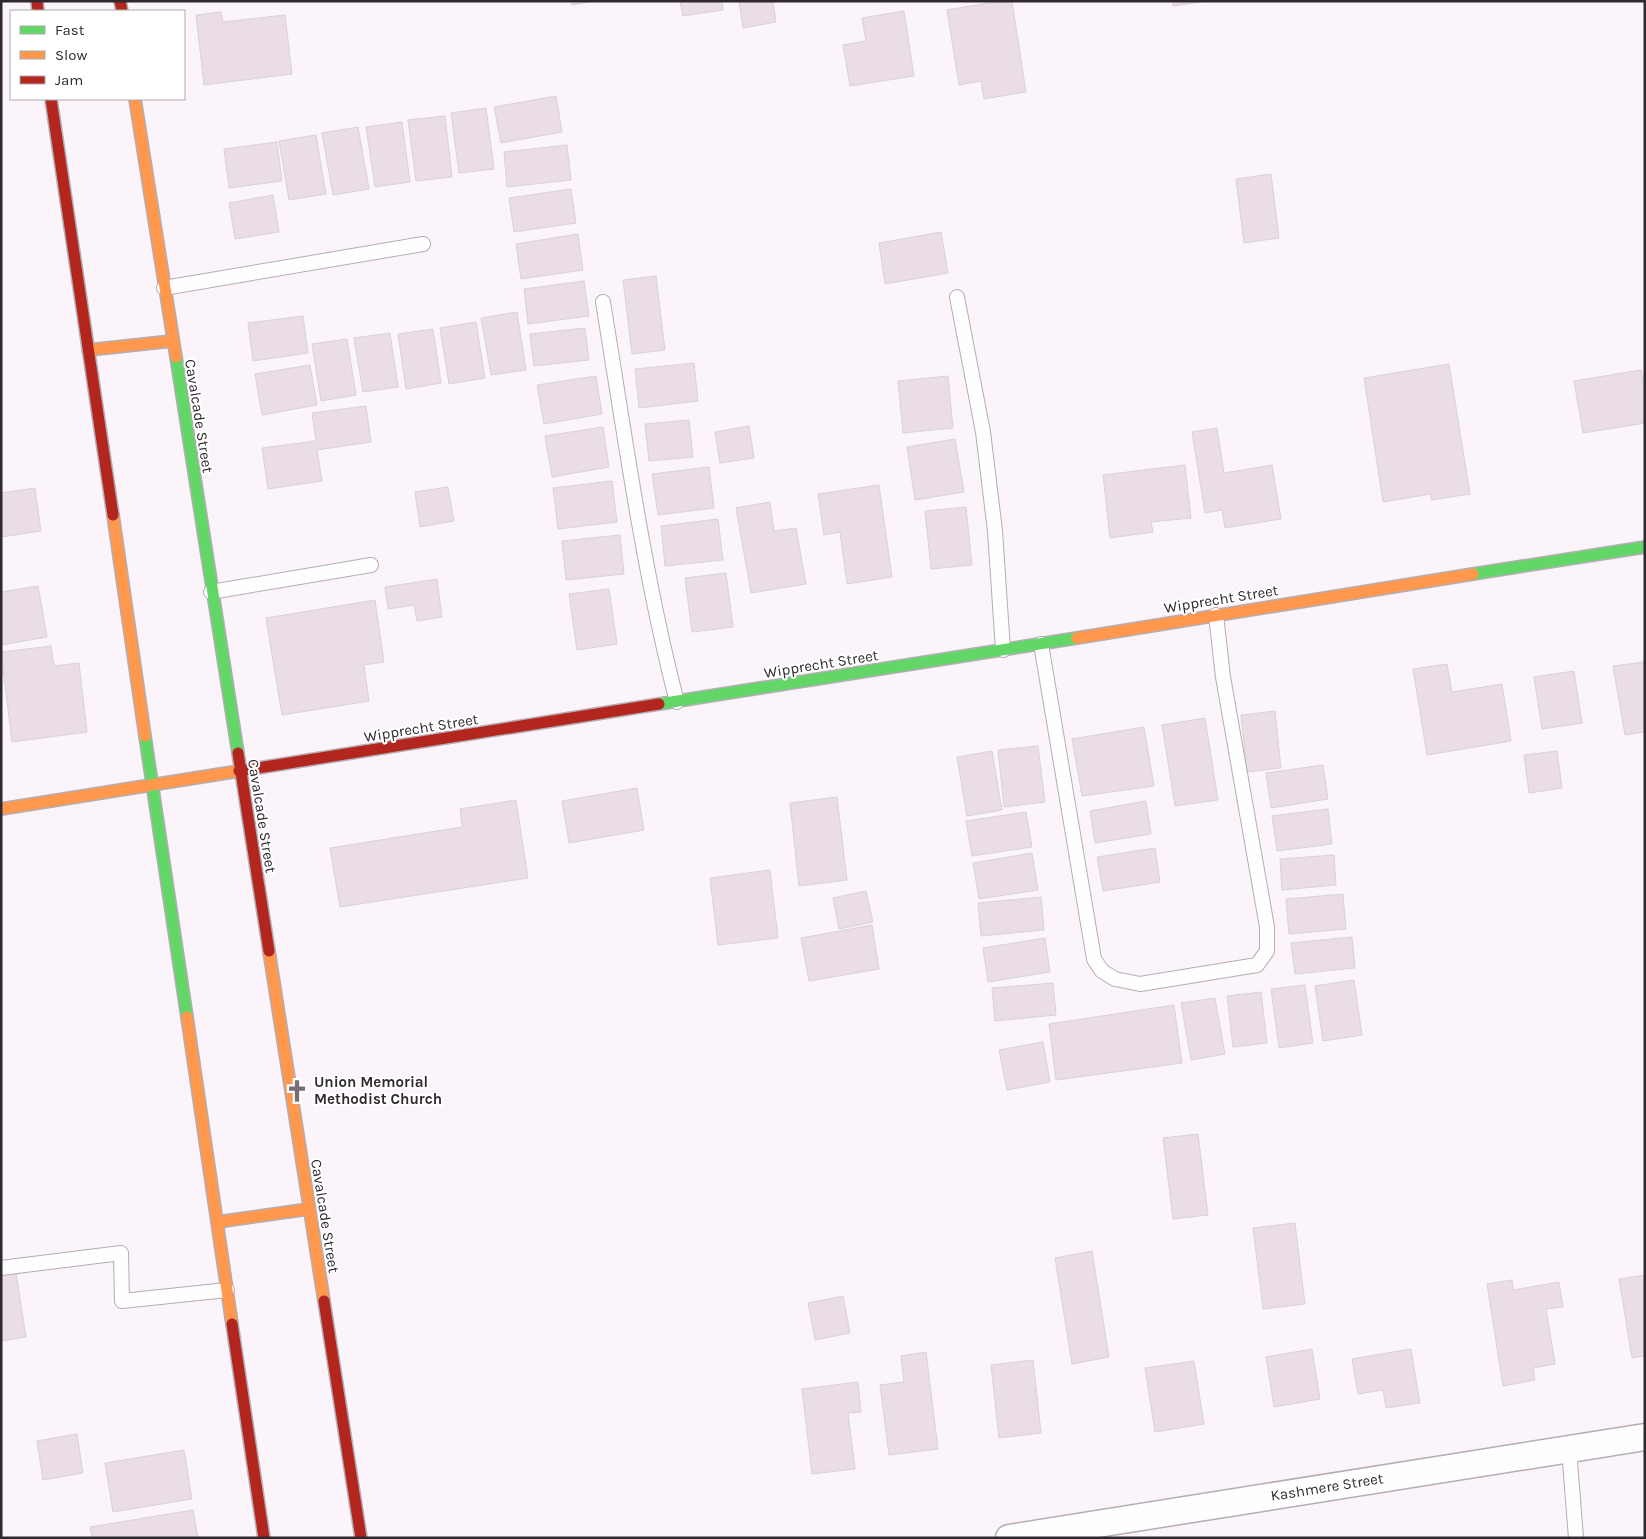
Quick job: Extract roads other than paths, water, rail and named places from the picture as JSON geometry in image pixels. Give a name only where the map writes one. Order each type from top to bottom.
[{"type":"main road","points":[[51,100],[264,1538]]},
{"type":"main road","name":"Cavalcade Street","points":[[135,100],[361,1538]]},
{"type":"main road","points":[[88,350],[172,341]]},
{"type":"main road","name":"Wipprecht Street","points":[[1,809],[1645,546]]},
{"type":"main road","points":[[217,1222],[309,1209]]},
{"type":"street","name":"Kashmere Street","points":[[1009,1538],[1645,1437]]},
{"type":"lane","points":[[164,288],[424,244]]},
{"type":"lane","points":[[957,297],[983,432],[995,531],[1003,650]]},
{"type":"lane","points":[[603,302],[634,494],[666,659],[677,702]]},
{"type":"lane","points":[[211,592],[371,565]]},
{"type":"lane","points":[[1041,644],[1094,959],[1102,971],[1115,979],[1140,984],[1257,965],[1267,951],[1267,927],[1223,677],[1216,615]]},
{"type":"lane","points":[[1,1268],[121,1252],[122,1301],[227,1290]]},
{"type":"lane","points":[[1569,1449],[1576,1538]]},
{"type":"place","name":"Union Memorial Methodist Church","points":[[297,1091]]}]
